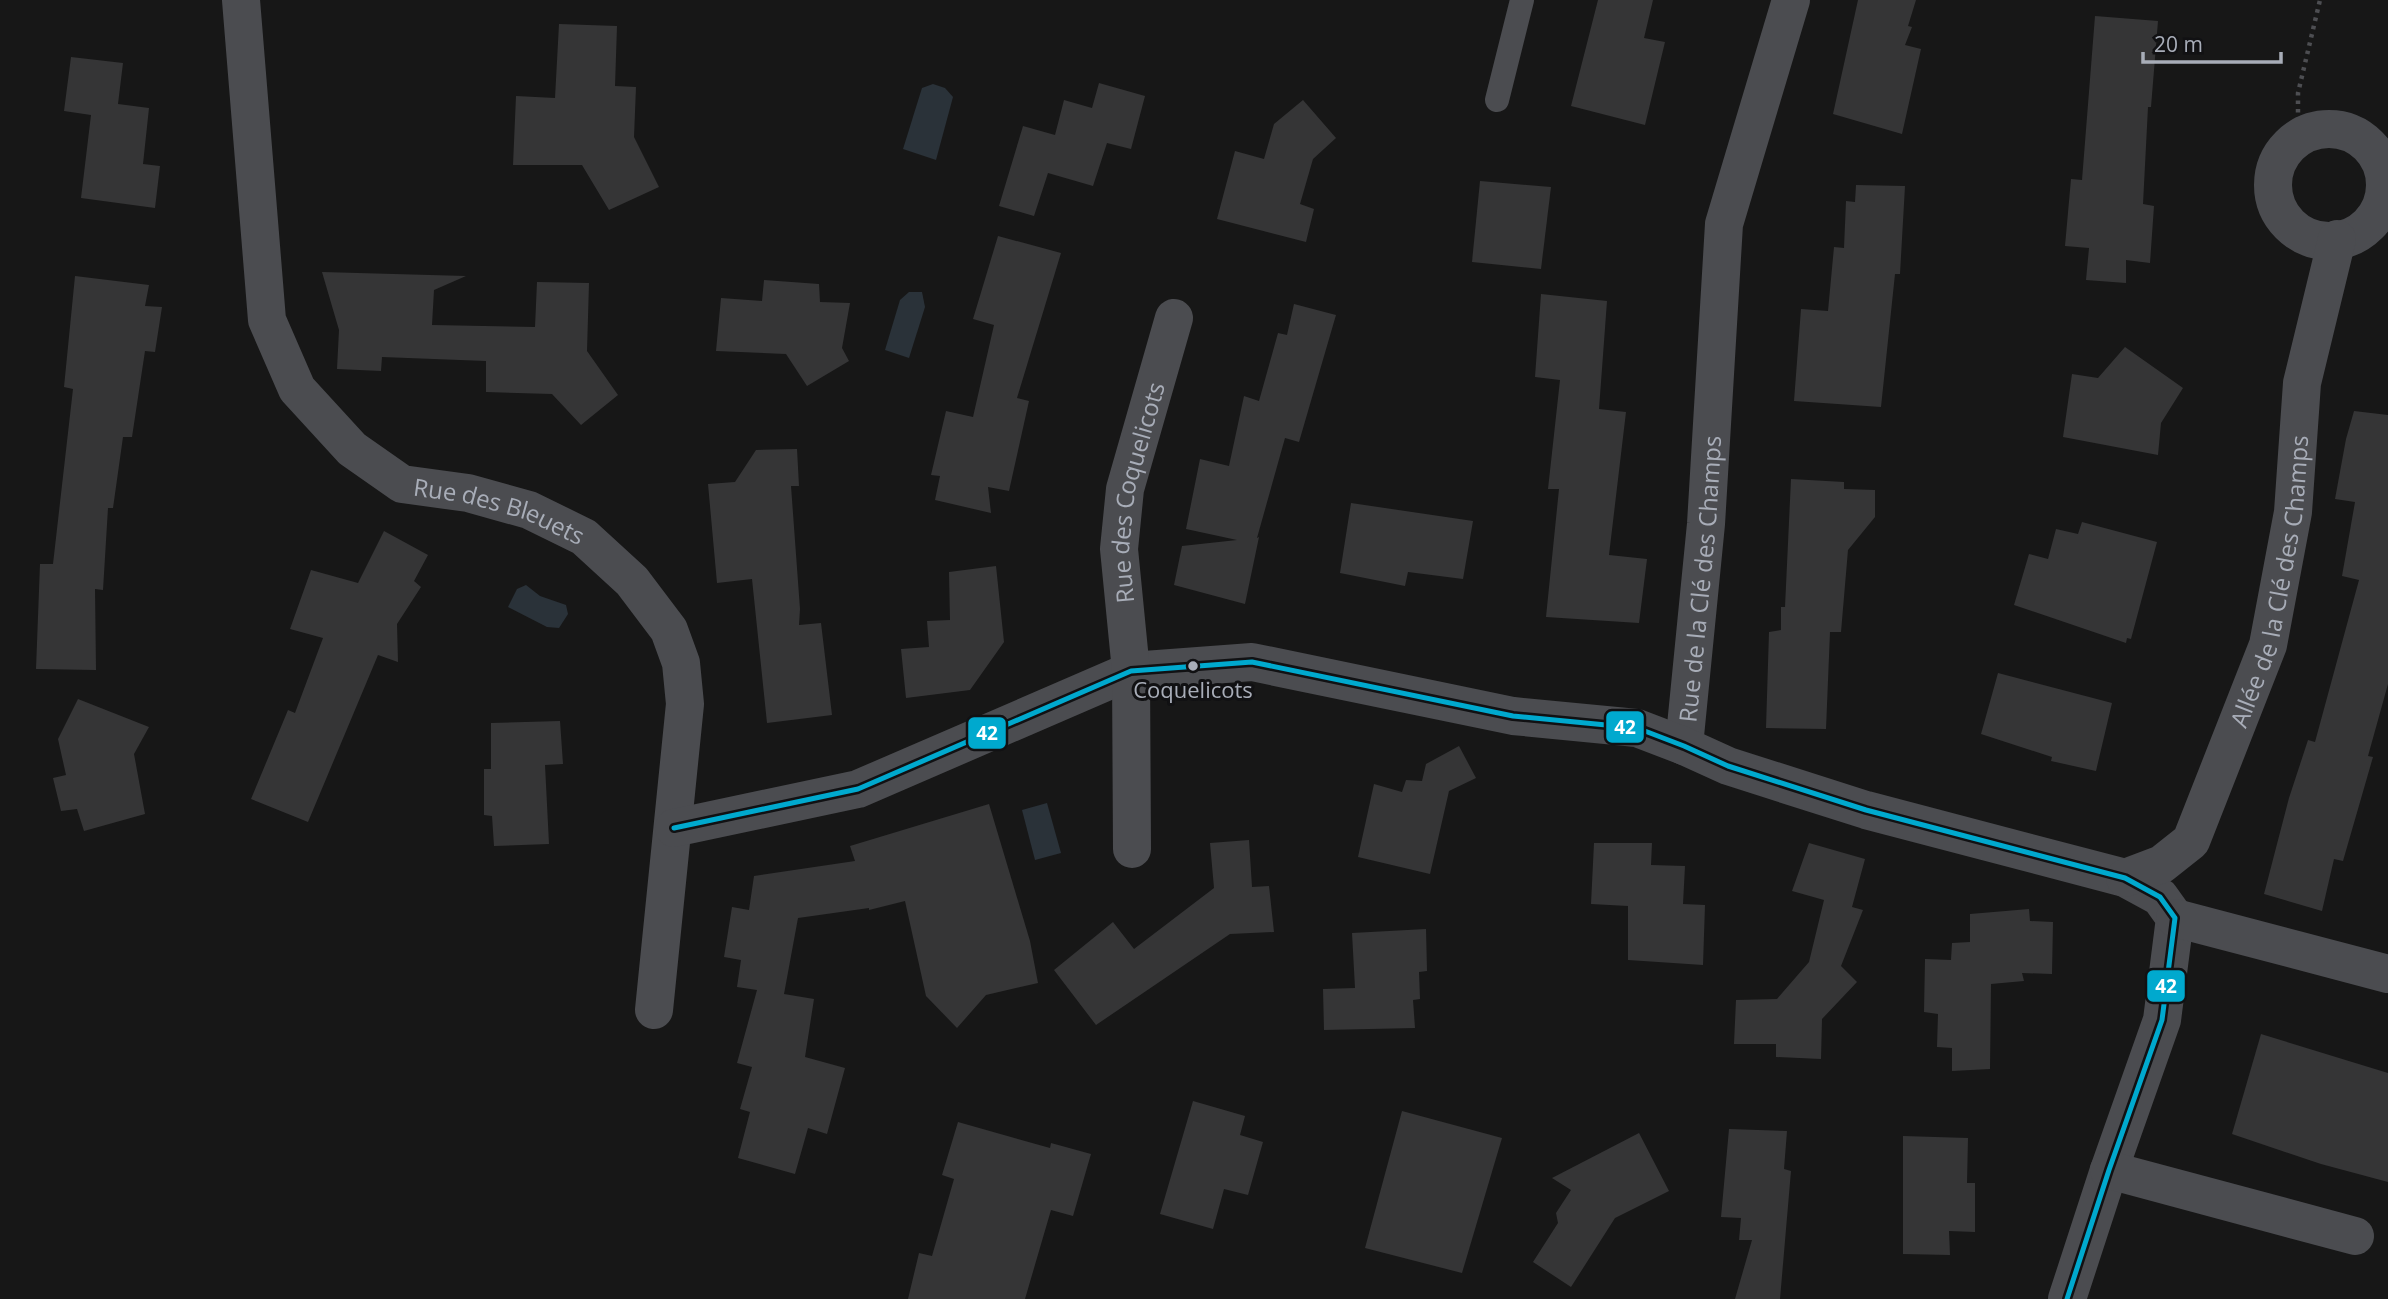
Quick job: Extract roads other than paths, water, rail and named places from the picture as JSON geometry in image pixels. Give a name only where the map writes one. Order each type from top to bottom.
[{"type":"street","name":"Rue des Bleuets","points":[[241,0],[267,320],[297,389],[352,449],[402,484],[468,493],[529,510],[584,537],[632,581],[669,630],[681,663],[685,704],[654,1010]]},
{"type":"street","name":"Rue de la Clé des Champs","points":[[1791,0],[1724,224],[1706,524],[1684,746],[1728,766],[1866,810],[2125,878],[2160,897],[2175,918]]},
{"type":"street","points":[[2319,130],[2352,132],[2377,154],[2386,183],[2380,211],[2362,231],[2337,239],[2316,240],[2301,233],[2286,220],[2277,205],[2273,185],[2283,153],[2298,138],[2319,130]]},
{"type":"street","name":"Allée de la Clé des Champs","points":[[2125,878],[2162,864],[2191,841],[2268,645],[2292,512],[2301,383],[2337,239]]},
{"type":"street","name":"Rue des Coquelicots","points":[[1132,849],[1131,671],[1119,549],[1125,489],[1174,318]]},
{"type":"street","points":[[674,828],[858,789],[1131,671],[1252,662],[1513,716],[1637,728],[1684,746]]},
{"type":"street","points":[[2067,1299],[2162,1020],[2175,918],[2388,974]]},
{"type":"street","points":[[2109,1170],[2355,1236]]},
{"type":"lane","points":[[1497,100],[1522,0]]},
{"type":"place","name":"Coquelicots","points":[[1193,666]]}]
